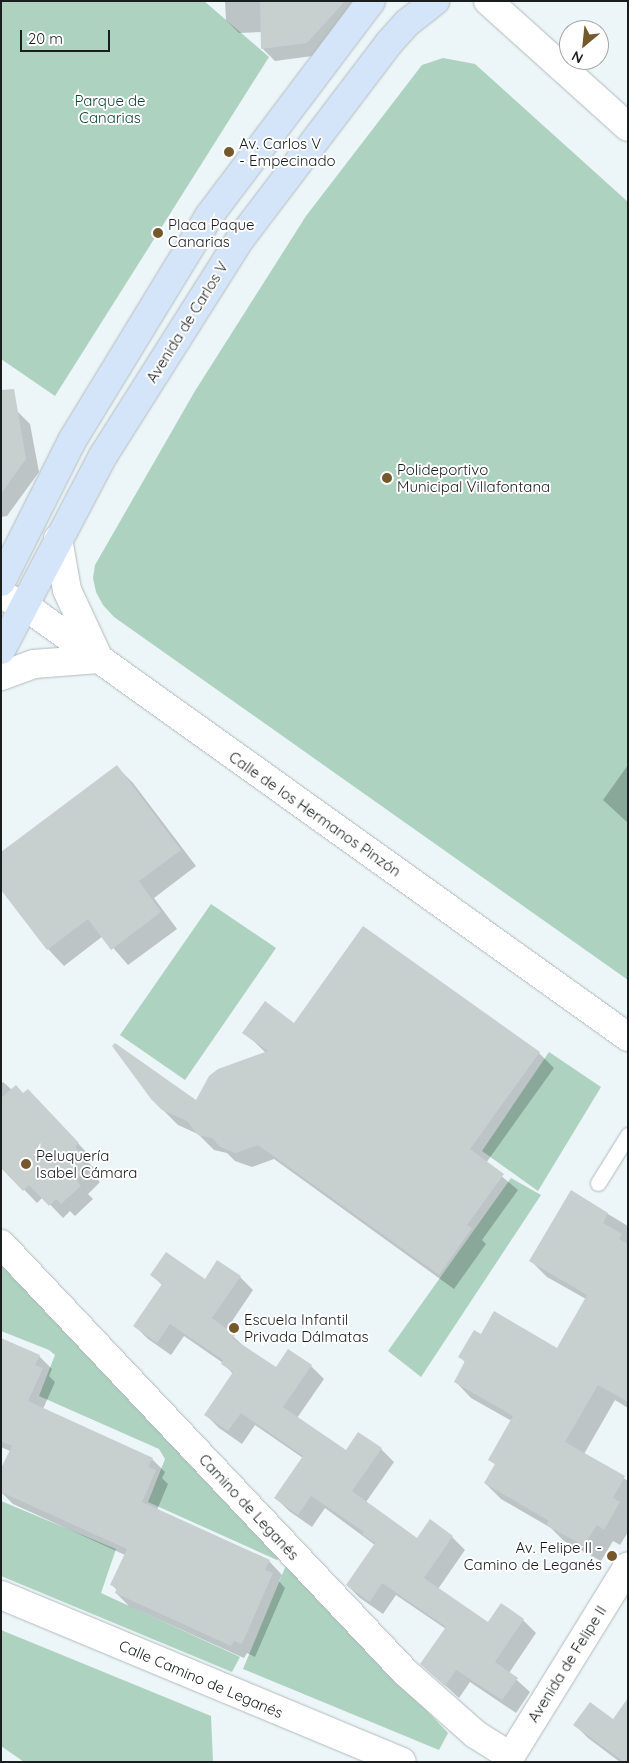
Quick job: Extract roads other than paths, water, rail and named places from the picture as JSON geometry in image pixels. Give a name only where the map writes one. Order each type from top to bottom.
[{"type":"street","points":[[1,582],[73,438],[209,216],[371,1]]},
{"type":"street","name":"Avenida de Carlos V","points":[[1,650],[12,601],[58,539],[103,456],[241,238],[389,43],[407,23],[435,1]]},
{"type":"street","points":[[488,1],[628,127]]},
{"type":"street","points":[[1,676],[34,664],[99,659],[66,590],[58,539]]},
{"type":"street","name":"Calle de los Hermanos Pinzón","points":[[12,601],[99,659],[628,1036]]},
{"type":"street","name":"Camino de Leganés","points":[[1,1244],[405,1672],[475,1734],[508,1759]]},
{"type":"street","name":"Avenida de Felipe II","points":[[508,1759],[628,1566]]},
{"type":"street","name":"Calle Camino de Leganés","points":[[1,1595],[402,1762]]},
{"type":"lane","points":[[598,1183],[628,1135]]},
{"type":"place","name":"Av. Carlos V - Empecinado","points":[[229,152]]},
{"type":"place","name":"Placa Paque Canarias","points":[[158,233]]},
{"type":"place","name":"Polideportivo Municipal Villafontana","points":[[387,478]]},
{"type":"place","name":"Peluquería Isabel Cámara","points":[[26,1164]]},
{"type":"place","name":"Escuela Infantil Privada Dálmatas","points":[[234,1328]]},
{"type":"place","name":"Av. Felipe II - Camino de Leganés","points":[[612,1556]]},
{"type":"park label","name":"Parque de Canarias","points":[[110,108]]}]
